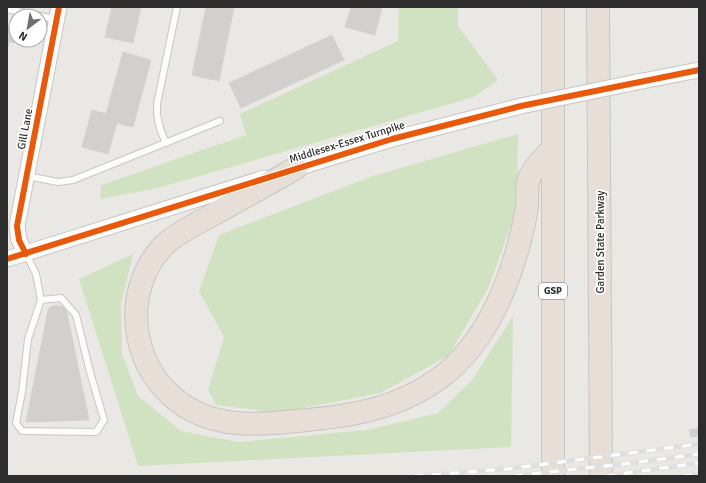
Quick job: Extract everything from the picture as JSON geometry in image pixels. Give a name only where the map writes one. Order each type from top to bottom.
[{"type":"highway","name":"GSP","points":[[553,7],[553,476]]},
{"type":"highway","name":"Garden State Parkway","points":[[598,7],[601,476]]},
{"type":"highway","points":[[296,168],[174,237],[155,256],[142,281],[138,294],[136,310],[138,340],[143,355],[156,379],[165,390],[189,410],[202,416],[223,421],[251,424],[326,419],[390,406],[422,390],[437,379],[451,368],[470,348],[492,315],[507,282],[519,245],[527,210],[529,177],[552,149]]},
{"type":"street","name":"Gill Lane","points":[[26,254],[19,240],[17,226],[58,13]]},
{"type":"street","name":"Middlesex-Essex Turnpike","points":[[7,259],[392,138],[521,106],[699,70]]},
{"type":"lane","points":[[166,143],[157,120],[156,104],[177,7]]},
{"type":"lane","points":[[48,15],[58,13]]},
{"type":"lane","points":[[26,176],[50,182],[65,182],[80,178],[220,121]]},
{"type":"lane","points":[[26,254],[36,274],[41,300],[28,339],[22,392],[16,423],[22,431],[96,432],[104,420],[76,315],[61,298],[41,300]]},
{"type":"green space","points":[[399,7],[458,7],[458,26],[498,80],[474,97],[158,188],[100,199],[101,185],[246,135],[240,114],[398,41]]},
{"type":"green space","points":[[518,134],[517,208],[489,287],[448,356],[380,393],[279,413],[216,405],[208,390],[224,337],[199,291],[219,235],[373,176]]},
{"type":"green space","points":[[133,254],[121,304],[122,354],[138,396],[181,431],[239,442],[367,430],[438,413],[472,380],[513,316],[511,447],[138,466],[79,279]]},
{"type":"building","points":[[112,7],[141,7],[133,43],[105,37]]},
{"type":"building","points":[[206,7],[234,7],[219,81],[192,75]]},
{"type":"building","points":[[351,7],[382,7],[375,35],[345,27]]},
{"type":"building","points":[[7,26],[8,46],[7,50]]},
{"type":"building","points":[[332,35],[344,60],[241,108],[229,83]]},
{"type":"building","points":[[123,52],[151,60],[133,127],[117,123],[108,154],[82,147],[92,110],[106,114]]},
{"type":"building","points":[[57,305],[64,308],[67,313],[89,420],[26,422],[48,310],[50,307]]},
{"type":"building","points":[[699,428],[699,436],[691,437],[689,430]]},
{"type":"railway","points":[[414,476],[507,469],[699,444]]},
{"type":"railway","points":[[514,476],[699,454]]},
{"type":"railway","points":[[606,476],[699,463]]},
{"type":"railway","points":[[683,476],[699,474]]},
{"type":"cycle path","points":[[26,254],[19,240],[17,226],[59,7]]},
{"type":"cycle path","points":[[7,259],[392,139],[521,106],[699,70]]}]
